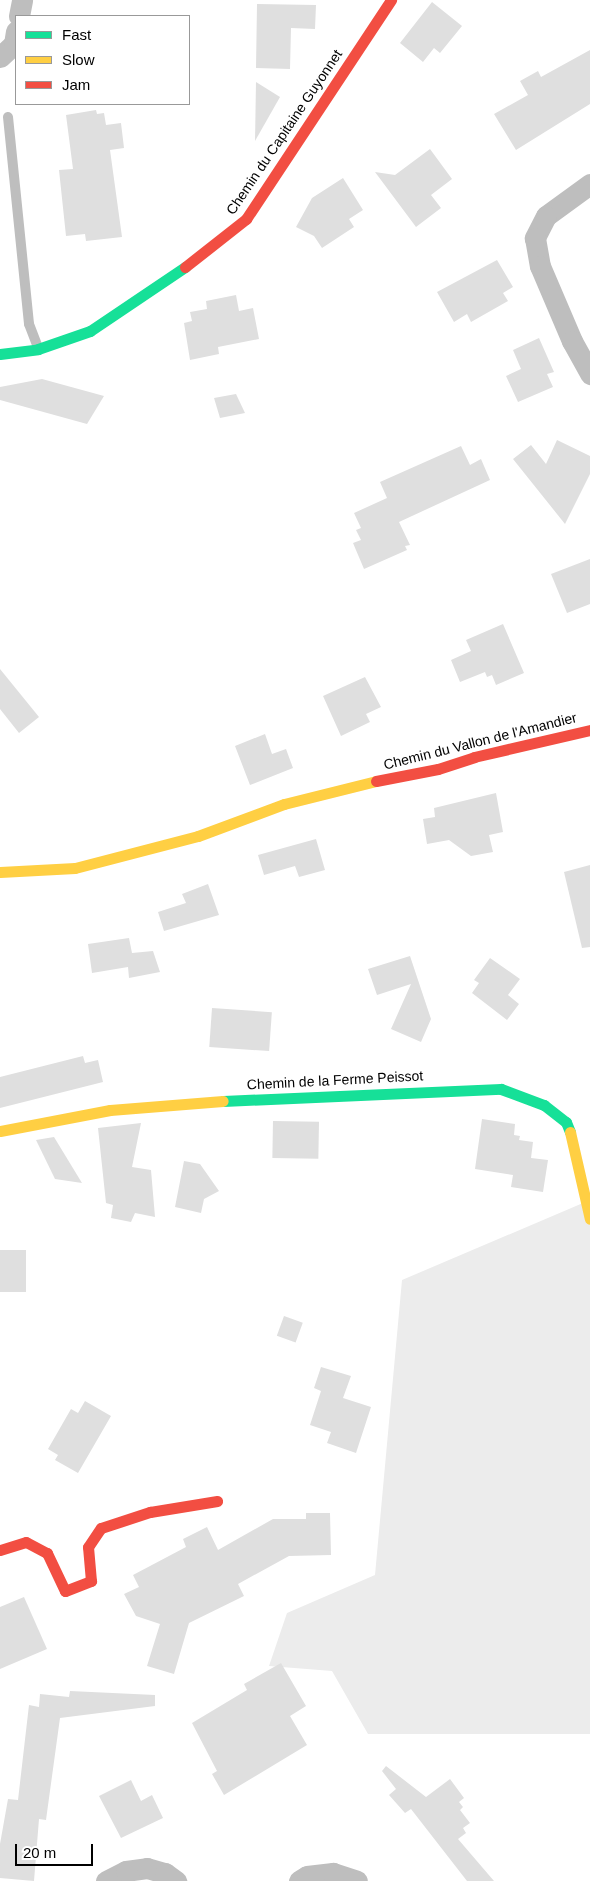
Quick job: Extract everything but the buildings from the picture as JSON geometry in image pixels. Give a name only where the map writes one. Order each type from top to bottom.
[{"type":"street","points":[[19,15],[22,0]]},
{"type":"street","name":"Chemin du Capitaine Guyonnet","points":[[0,354],[38,349],[90,331],[206,253],[246,219],[391,0]]},
{"type":"street","points":[[0,57],[14,44],[15,38]]},
{"type":"street","points":[[590,184],[546,216],[535,238],[540,266],[572,342],[590,374]]},
{"type":"street","name":"Chemin du Vallon de l'Amandier","points":[[0,872],[75,868],[198,836],[284,804],[340,788],[438,769],[474,757],[590,730]]},
{"type":"street","name":"Chemin de la Ferme Peissot","points":[[0,1131],[110,1110],[286,1096],[501,1089],[544,1105],[566,1122],[575,1146],[580,1187],[590,1218]]},
{"type":"street","points":[[0,1550],[26,1542],[47,1553],[65,1591],[91,1581],[88,1547],[101,1528],[150,1512],[217,1501]]},
{"type":"street","points":[[106,1881],[126,1871],[147,1868],[165,1873],[176,1881]]},
{"type":"street","points":[[299,1881],[307,1876],[333,1873],[357,1881]]},
{"type":"lane","points":[[8,117],[29,324],[38,349]]},
{"type":"shaded area","points":[[590,1200],[590,1734],[368,1734],[332,1671],[269,1666],[287,1613],[375,1575],[402,1280]]},
{"type":"traffic: fast","points":[[0,354],[38,349],[90,331],[185,267]]},
{"type":"traffic: fast","points":[[223,1101],[501,1089],[544,1105],[566,1122],[570,1132]]},
{"type":"traffic: slow","points":[[0,872],[75,868],[198,836],[284,804],[376,781]]},
{"type":"traffic: slow","points":[[0,1131],[110,1110],[223,1101]]},
{"type":"traffic: slow","points":[[570,1132],[590,1219]]},
{"type":"traffic: jam","points":[[185,267],[246,219],[391,0]]},
{"type":"traffic: jam","points":[[376,781],[438,769],[474,757],[590,730]]},
{"type":"traffic: jam","points":[[0,1550],[26,1542],[47,1553],[65,1591],[91,1581],[88,1547],[101,1528],[150,1512],[217,1501]]}]
